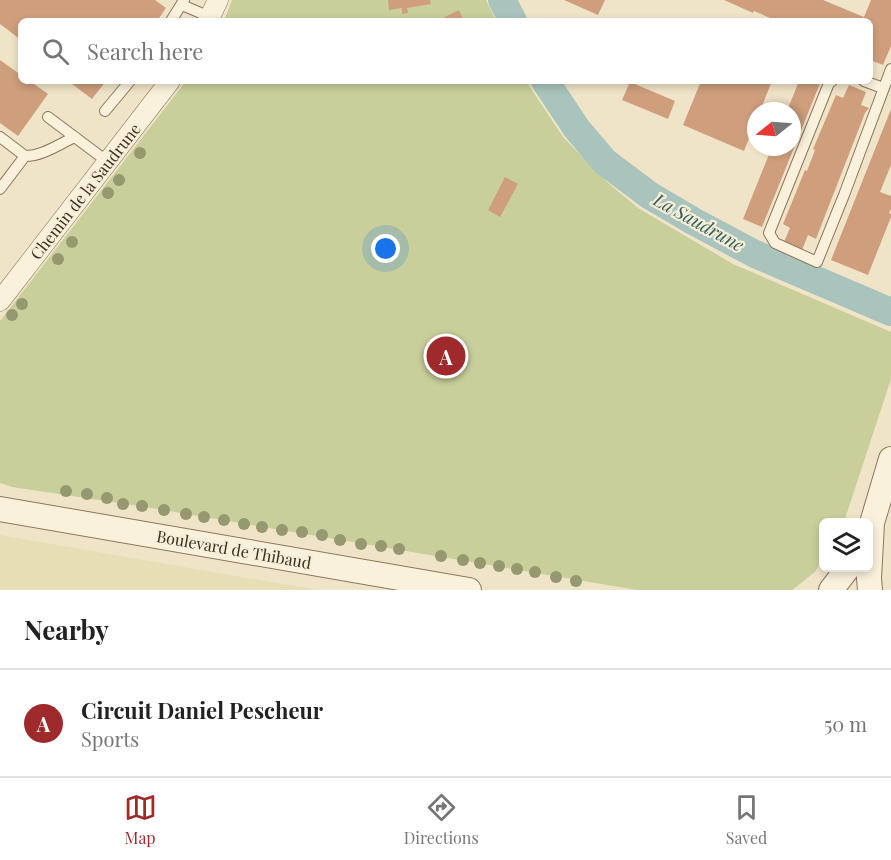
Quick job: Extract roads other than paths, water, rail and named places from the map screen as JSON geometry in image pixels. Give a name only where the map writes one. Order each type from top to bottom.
[{"type":"street","name":"Chemin de la Saudrune","points":[[0,301],[168,84]]},
{"type":"street","points":[[873,518],[891,459]]},
{"type":"street","name":"Boulevard de Thibaud","points":[[0,509],[469,590]]},
{"type":"street","points":[[831,590],[844,572]]},
{"type":"street","points":[[869,572],[870,590]]},
{"type":"lane","points":[[173,18],[183,2],[212,13]]},
{"type":"lane","points":[[829,84],[770,233],[776,243],[817,262],[891,69]]},
{"type":"lane","points":[[105,111],[128,84]]},
{"type":"lane","points":[[872,84],[883,88]]},
{"type":"lane","points":[[48,117],[108,162]]},
{"type":"lane","points":[[0,137],[25,156]]},
{"type":"lane","points":[[0,189],[25,156],[40,153],[75,137]]},
{"type":"waterway","name":"La Saudrune","points":[[502,0],[511,18]]},
{"type":"waterway","name":"La Saudrune","points":[[547,84],[577,129],[605,162],[649,195],[755,254],[891,312]]},
{"type":"place","name":"Circuit Daniel Pescheur","points":[[446,356]]}]
